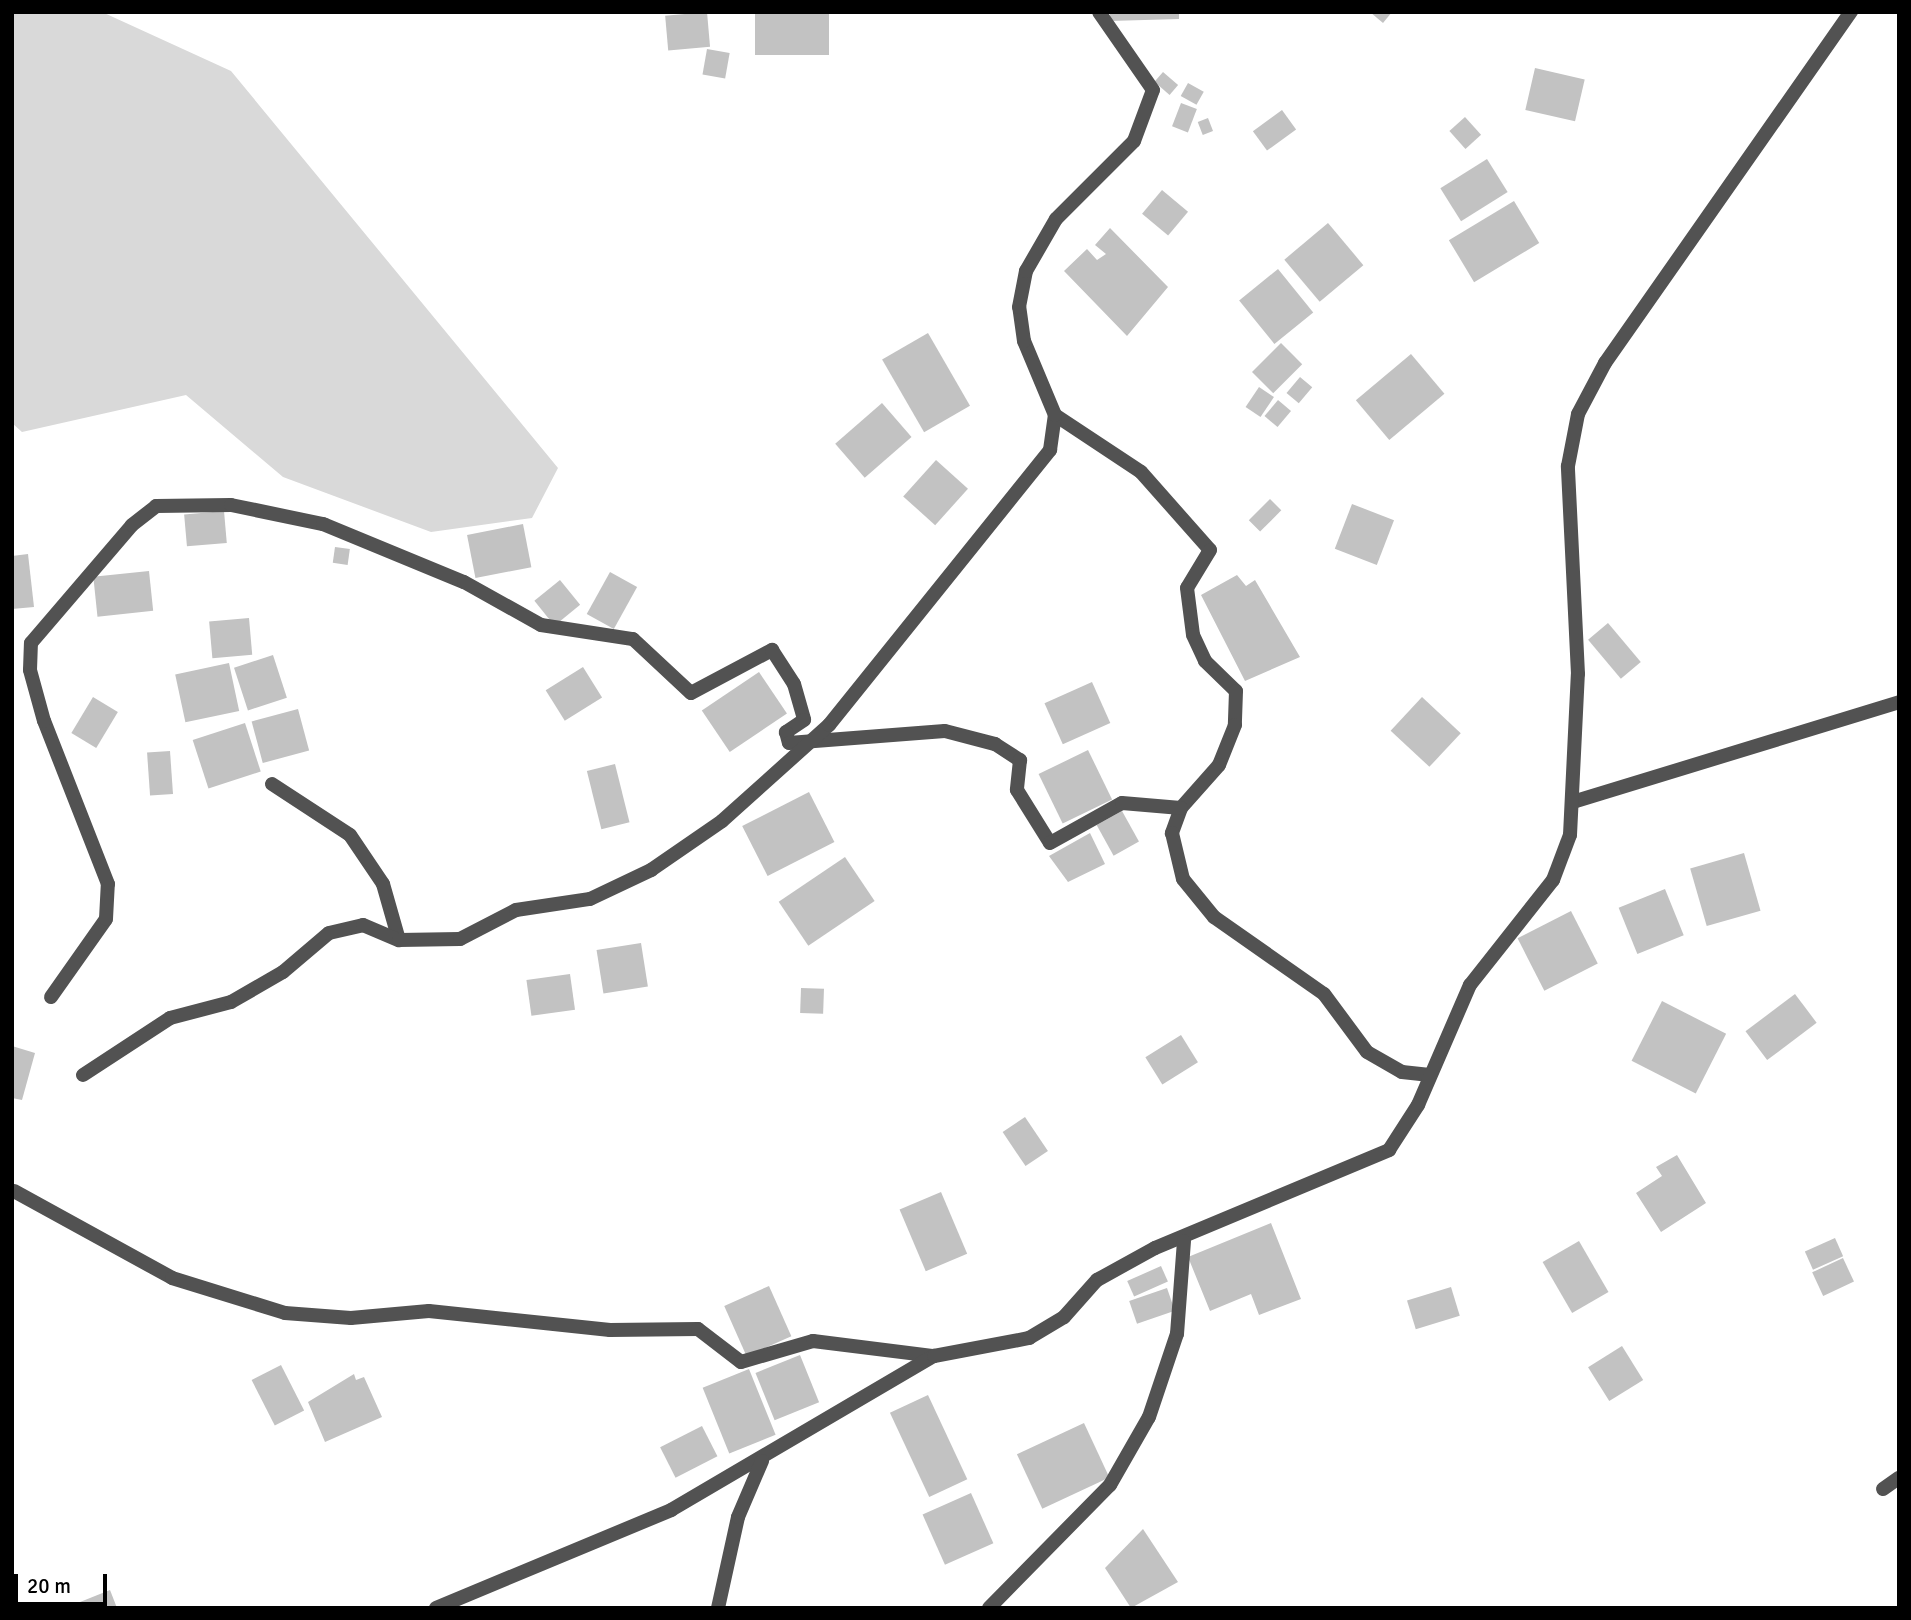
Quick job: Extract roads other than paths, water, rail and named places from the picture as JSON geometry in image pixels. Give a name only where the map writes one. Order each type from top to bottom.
[{"type":"street","points":[[83,1076],[170,1018],[231,1002],[283,972],[329,933],[362,925],[399,940],[460,939],[516,910],[590,899],[651,870],[761,789],[802,742],[819,735],[849,704],[992,515],[1049,450],[1055,415],[1024,341],[1019,307],[1026,271],[1056,219],[1134,141],[1153,90],[1099,12]]},
{"type":"street","points":[[14,1191],[172,1278],[285,1313],[351,1318],[429,1311],[610,1330],[698,1329],[741,1362],[813,1341],[934,1356],[1029,1338],[1064,1317],[1097,1280],[1155,1248],[1184,1241],[1389,1150],[1430,1075],[1470,985],[1553,880],[1576,801],[1578,674],[1568,466],[1578,414],[1605,363],[1851,12]]},
{"type":"street","points":[[1055,415],[1141,472],[1210,550],[1187,588],[1193,635],[1205,662],[1236,691],[1235,725],[1219,765],[1181,808],[1172,833],[1174,855],[1197,901],[1324,994],[1367,1052],[1402,1072],[1430,1075]]},
{"type":"street","points":[[51,997],[106,919],[108,884],[44,721],[30,670],[31,643],[132,525],[156,506],[231,505],[323,524],[464,582],[541,625],[633,639],[691,693],[772,650],[794,684],[804,720],[786,732],[789,743],[945,731],[995,744],[1020,760],[1017,790],[1050,843],[1122,803],[1181,808]]},
{"type":"street","points":[[1576,801],[1899,702]]},
{"type":"street","points":[[272,783],[350,835],[383,884],[399,940]]},
{"type":"street","points":[[989,1608],[1110,1485],[1149,1417],[1177,1334],[1184,1241]]},
{"type":"street","points":[[436,1608],[671,1510],[763,1460],[934,1356]]},
{"type":"street","points":[[718,1608],[738,1517],[763,1460]]},
{"type":"street","points":[[1883,1489],[1899,1478]]}]
